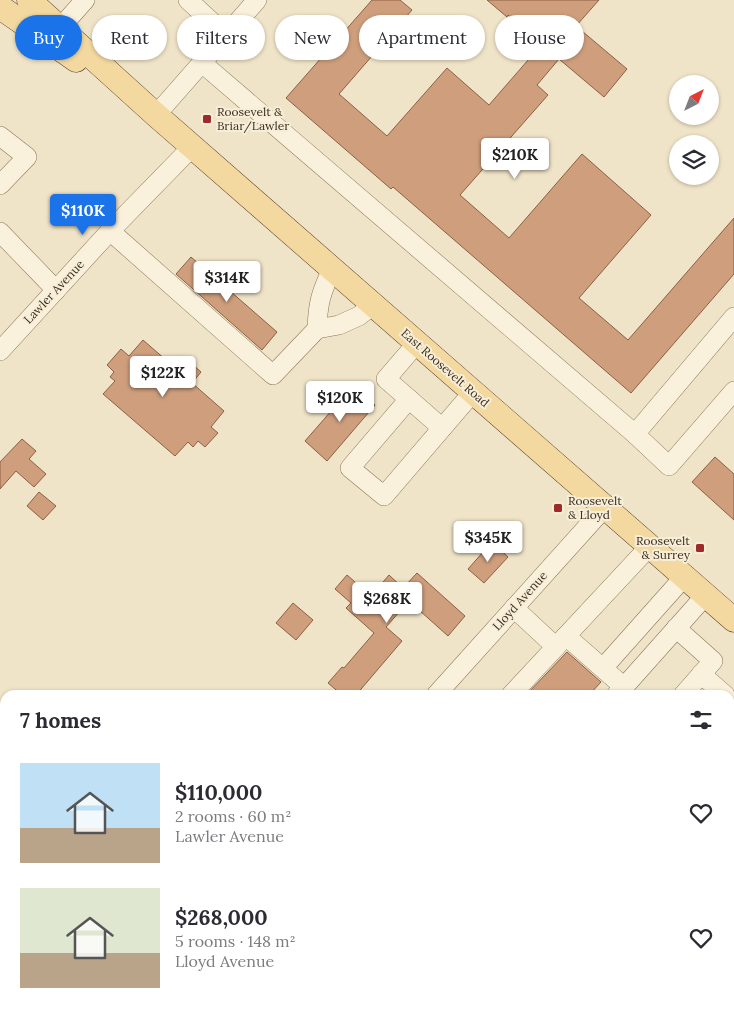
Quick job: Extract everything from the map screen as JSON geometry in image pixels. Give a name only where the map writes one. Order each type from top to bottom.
[{"type":"main road","name":"East Roosevelt Road","points":[[28,0],[45,15]]},
{"type":"main road","name":"East Roosevelt Road","points":[[0,7],[156,116]]},
{"type":"main road","name":"East Roosevelt Road","points":[[82,48],[156,116],[734,620]]},
{"type":"street","points":[[72,15],[85,0]]},
{"type":"street","points":[[188,0],[204,15]]},
{"type":"street","points":[[244,15],[257,0]]},
{"type":"street","points":[[156,116],[205,60]]},
{"type":"street","points":[[202,63],[635,434],[669,466],[734,391]]},
{"type":"street","points":[[0,136],[27,157],[0,185]]},
{"type":"street","name":"Lawler Avenue","points":[[0,351],[110,231],[192,147]]},
{"type":"street","points":[[110,231],[274,375],[317,328],[320,298],[332,269]]},
{"type":"street","points":[[0,232],[56,290]]},
{"type":"street","points":[[317,328],[340,325],[359,316],[373,305]]},
{"type":"street","points":[[635,434],[734,317]]},
{"type":"street","points":[[417,343],[386,379],[442,428]]},
{"type":"street","points":[[409,399],[350,468],[384,496],[473,392]]},
{"type":"street","name":"Lloyd Avenue","points":[[442,690],[605,507]]},
{"type":"street","points":[[516,690],[649,547]]},
{"type":"street","points":[[603,668],[684,577]]},
{"type":"street","points":[[621,690],[706,596]]},
{"type":"street","points":[[514,608],[603,668],[619,690]]},
{"type":"street","points":[[676,628],[713,661],[687,690]]},
{"type":"street","points":[[701,674],[719,690]]},
{"type":"building","points":[[372,0],[400,0],[412,10],[408,15],[359,15],[359,60],[369,60],[339,94],[387,136],[447,68],[489,105],[528,60],[558,60],[537,85],[548,95],[460,195],[509,238],[582,154],[651,215],[579,298],[628,340],[734,218],[734,274],[631,393],[393,187],[391,189],[286,98],[319,60],[349,60],[349,26]]},
{"type":"building","points":[[487,0],[599,0],[584,17],[584,15],[505,15]]},
{"type":"building","points":[[584,33],[627,69],[604,97],[560,60],[584,60]]},
{"type":"building","points":[[191,257],[277,332],[262,350],[176,274]]},
{"type":"building","points":[[143,340],[174,367],[183,356],[201,372],[192,383],[224,411],[211,427],[218,433],[205,447],[198,441],[193,447],[188,442],[175,456],[103,394],[115,381],[110,377],[114,372],[107,365],[121,349],[129,356]]},
{"type":"building","points":[[353,386],[375,405],[327,461],[305,441]]},
{"type":"building","points":[[22,439],[36,451],[29,459],[46,474],[34,487],[16,471],[0,489],[0,462]]},
{"type":"building","points":[[715,457],[734,474],[734,520],[692,482]]},
{"type":"building","points":[[39,492],[56,506],[43,520],[27,506]]},
{"type":"building","points":[[492,542],[508,557],[484,583],[468,569]]},
{"type":"building","points":[[417,573],[465,616],[448,636],[409,601],[386,627],[402,641],[360,690],[336,690],[328,683],[342,667],[344,668],[374,633],[346,608],[351,603],[335,589],[347,575],[371,596],[389,575],[403,588]]},
{"type":"building","points":[[293,603],[313,620],[296,640],[276,623]]},
{"type":"building","points":[[567,652],[601,682],[594,690],[531,690]]},
{"type":"place","name":"Roosevelt & Briar/Lawler","points":[[207,119]]},
{"type":"place","name":"Roosevelt & Lloyd","points":[[558,508]]},
{"type":"place","name":"Roosevelt & Surrey","points":[[700,548]]}]
